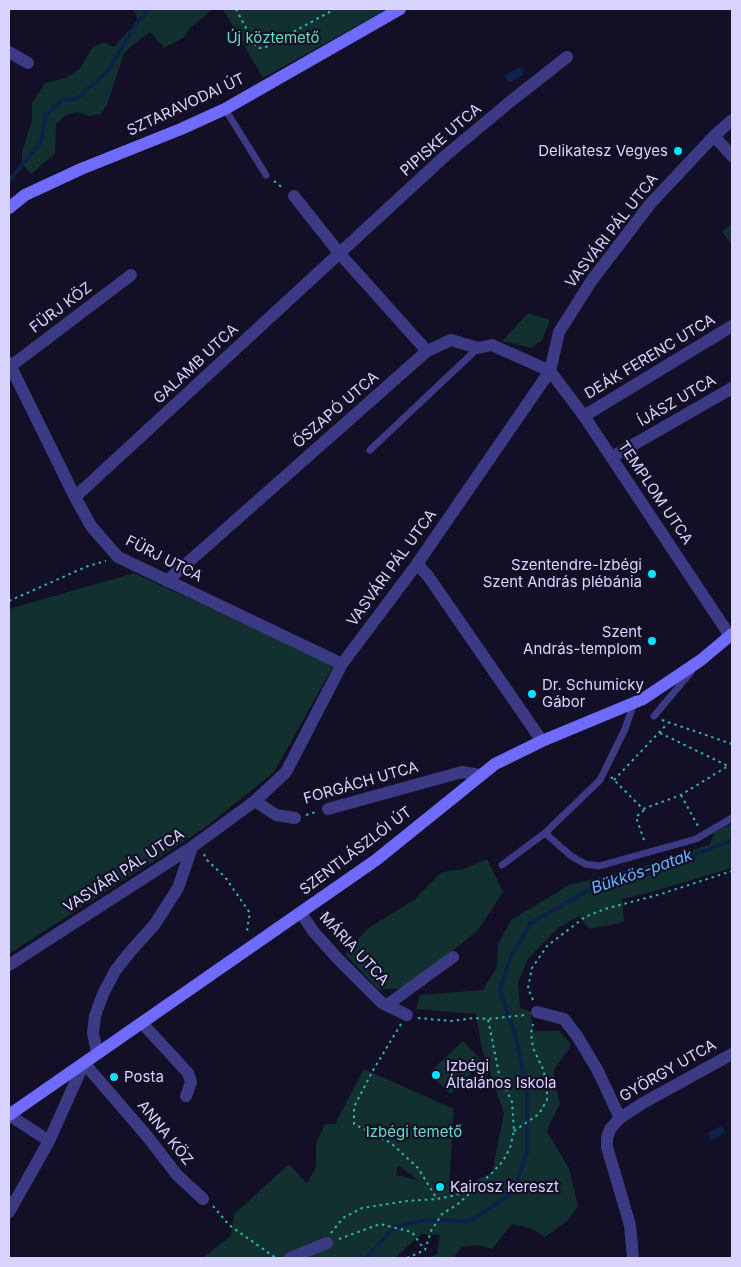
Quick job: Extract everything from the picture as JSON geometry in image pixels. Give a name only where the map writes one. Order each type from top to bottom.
[{"type":"main road","name":"SZTARAVODAI ÚT","points":[[9,208],[25,196],[81,169],[226,109],[400,9]]},
{"type":"main road","name":"SZENTLÁSZLÓI ÚT","points":[[9,1115],[376,860],[480,775],[501,761],[542,741],[634,703],[670,682],[731,635]]},
{"type":"street","points":[[9,52],[28,63]]},
{"type":"street","name":"PIPISKE UTCA","points":[[340,254],[445,156],[567,57]]},
{"type":"street","name":"VASVÁRI PÁL UTCA","points":[[9,965],[195,845],[255,801],[286,772],[342,664],[417,564],[550,372],[559,332],[592,280],[652,203],[714,136],[732,120]]},
{"type":"street","points":[[714,136],[732,156]]},
{"type":"street","points":[[294,196],[340,254],[427,351]]},
{"type":"street","name":"GALAMB UTCA","points":[[75,497],[340,254]]},
{"type":"street","name":"FÜRJ KÖZ","points":[[10,365],[131,275]]},
{"type":"street","name":"DEÁK FERENC UTCA","points":[[584,416],[732,326]]},
{"type":"street","name":"ŐSZAPÓ UTCA","points":[[167,581],[427,351],[451,340],[478,348],[492,345],[550,372]]},
{"type":"street","name":"FÜRJ UTCA","points":[[10,365],[91,526],[118,557],[342,664]]},
{"type":"street","name":"TEMPLOM UTCA","points":[[550,372],[584,416],[731,635]]},
{"type":"street","name":"ÍJÁSZ UTCA","points":[[612,457],[732,388]]},
{"type":"street","points":[[417,564],[428,576],[542,741]]},
{"type":"street","name":"FORGÁCH UTCA","points":[[328,809],[462,772],[480,775]]},
{"type":"street","name":"FORGÁCH UTCA","points":[[255,801],[276,815],[295,818]]},
{"type":"street","points":[[97,1053],[93,1033],[95,1016],[103,994],[115,971],[155,924],[178,888],[195,845]]},
{"type":"street","name":"MÁRIA UTCA","points":[[301,913],[313,932],[338,960],[382,1003],[407,1015]]},
{"type":"street","name":"MÁRIA UTCA","points":[[387,1005],[453,957]]},
{"type":"street","points":[[537,1012],[564,1019],[578,1036],[597,1069],[620,1118],[610,1129],[607,1147],[630,1225],[632,1258]]},
{"type":"street","points":[[142,1023],[188,1073],[191,1082],[186,1096]]},
{"type":"street","name":"GYÖRGY UTCA","points":[[620,1118],[672,1086],[732,1054]]},
{"type":"street","points":[[9,1212],[49,1142],[84,1064]]},
{"type":"street","name":"ANNA KÖZ","points":[[84,1064],[147,1136],[177,1175],[203,1199]]},
{"type":"street","points":[[9,1115],[49,1142]]},
{"type":"street","points":[[290,1258],[327,1243]]},
{"type":"lane","points":[[226,109],[266,175]]},
{"type":"lane","points":[[370,450],[478,348]]},
{"type":"lane","points":[[654,716],[701,660]]},
{"type":"lane","points":[[502,865],[545,833],[600,780],[625,729],[634,703]]},
{"type":"lane","points":[[545,833],[571,856],[585,864],[599,866],[696,839],[732,818]]},
{"type":"path","points":[[236,9],[255,45],[259,48],[266,47],[335,9]]},
{"type":"path","points":[[266,175],[294,196]]},
{"type":"path","points":[[9,601],[88,566],[118,557]]},
{"type":"path","points":[[654,716],[668,723],[732,744]]},
{"type":"path","points":[[614,780],[668,723]]},
{"type":"path","points":[[649,852],[636,817],[645,808],[681,795],[728,766],[659,733]]},
{"type":"path","points":[[604,771],[643,809],[645,808]]},
{"type":"path","points":[[681,795],[703,836]]},
{"type":"path","name":"FORGÁCH UTCA","points":[[295,818],[328,809]]},
{"type":"path","points":[[195,845],[206,859],[225,877],[250,913],[247,929],[253,939]]},
{"type":"path","points":[[514,1132],[539,1114],[547,1100],[543,1069],[534,1048],[532,1033],[533,1020],[537,1012],[528,988],[532,968],[547,946],[585,917],[605,909],[662,894],[732,871]]},
{"type":"path","points":[[437,1199],[418,1168],[391,1143],[354,1124],[354,1107],[372,1072],[407,1015],[424,1020],[451,1021],[474,1018],[516,1017]]},
{"type":"path","points":[[407,1258],[425,1250],[431,1231],[442,1214],[458,1204],[503,1162],[510,1148],[514,1132],[512,1102],[499,1074],[488,1018]]},
{"type":"path","points":[[327,1243],[331,1231],[343,1218],[362,1208],[407,1201],[437,1199],[476,1188]]},
{"type":"path","points":[[203,1199],[207,1199],[229,1225],[276,1258]]},
{"type":"path","points":[[327,1243],[380,1224],[412,1232],[425,1250]]},
{"type":"green space","points":[[134,9],[213,9],[191,27],[183,38],[164,48],[150,32],[131,46],[124,54],[107,105],[101,114],[89,116],[78,112],[65,115],[56,125],[55,154],[31,174],[22,164],[22,152],[32,120],[32,103],[45,83],[65,78],[80,69],[91,49],[103,42],[114,47],[138,21]]},
{"type":"green space","name":"Új köztemető","points":[[223,9],[387,9],[263,78]]},
{"type":"green space","points":[[732,224],[732,246],[722,231]]},
{"type":"green space","points":[[528,313],[550,320],[542,340],[532,348],[502,341]]},
{"type":"green space","points":[[134,573],[334,665],[274,772],[206,827],[9,954],[9,609]]},
{"type":"green space","name":"Izbégi temető","points":[[732,823],[732,868],[622,899],[624,922],[589,929],[579,916],[558,928],[528,959],[518,982],[520,1008],[531,1012],[533,1031],[559,1031],[570,1043],[569,1049],[554,1070],[555,1085],[560,1104],[547,1132],[569,1168],[578,1206],[567,1221],[545,1237],[530,1228],[512,1224],[492,1249],[479,1245],[462,1247],[453,1258],[428,1258],[437,1254],[440,1235],[421,1234],[395,1258],[207,1258],[205,1256],[231,1236],[234,1214],[289,1164],[307,1184],[316,1167],[316,1144],[325,1124],[337,1124],[336,1122],[364,1069],[454,1109],[449,1186],[458,1188],[492,1173],[504,1113],[482,1050],[476,1014],[416,1009],[420,995],[483,990],[497,967],[498,944],[511,920],[569,885],[656,863],[710,844],[714,833]],"holes":[[[399,1166],[418,1180],[396,1175]]]},
{"type":"green space","points":[[487,859],[503,892],[478,930],[407,989],[378,989],[345,954],[367,929],[415,899],[442,872],[463,869]]},
{"type":"green space","points":[[463,1041],[483,1062],[450,1094],[429,1073]]},
{"type":"water","points":[[519,67],[524,71],[523,75],[511,82],[508,81],[505,77],[506,75]]},
{"type":"water","points":[[722,1126],[725,1133],[711,1140],[707,1133]]},
{"type":"waterway","points":[[9,181],[41,142],[46,115],[61,101],[77,98],[107,72],[138,21],[148,9]]},
{"type":"waterway","name":"Bükkös-patak","points":[[366,1258],[395,1227],[424,1220],[470,1221],[514,1192],[527,1152],[527,1091],[516,1038],[500,990],[511,956],[531,923],[594,887],[653,872],[732,840]]},
{"type":"place","name":"Delikatesz Vegyes","points":[[678,151]]},
{"type":"place","name":"Szentendre-Izbégi Szent András plébánia","points":[[652,574]]},
{"type":"place","name":"Szent András-templom","points":[[652,641]]},
{"type":"place","name":"Dr. Schumicky Gábor","points":[[532,694]]},
{"type":"place","name":"Izbégi Általános Iskola","points":[[436,1075]]},
{"type":"place","name":"Posta","points":[[114,1077]]},
{"type":"place","name":"Kairosz kereszt","points":[[440,1187]]}]
